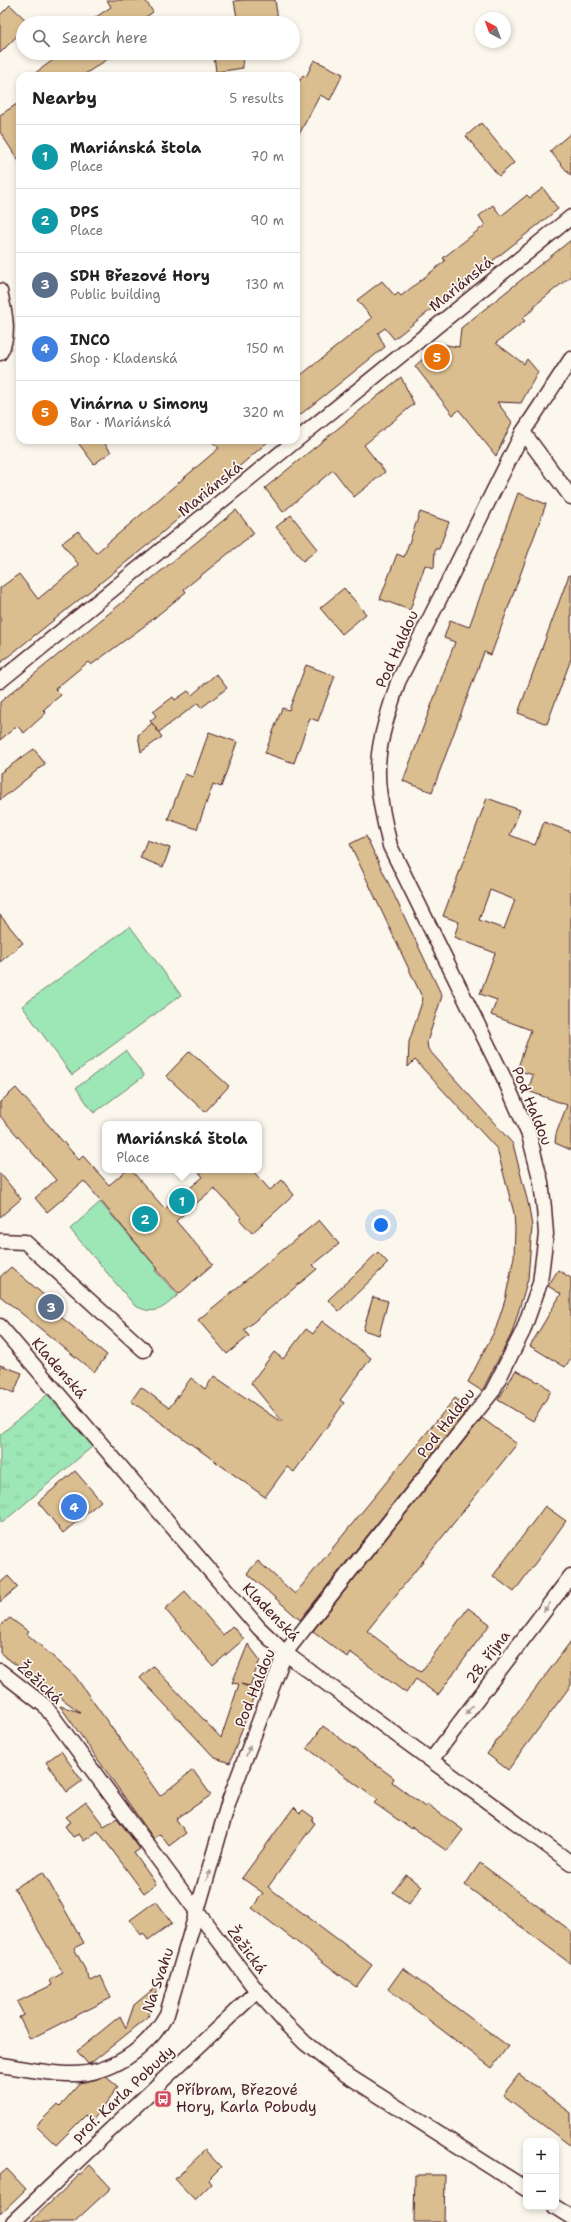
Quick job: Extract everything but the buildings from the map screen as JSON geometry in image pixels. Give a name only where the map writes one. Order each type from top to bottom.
[{"type":"street","name":"Mariánská","points":[[300,437],[571,217]]},
{"type":"street","points":[[0,291],[6,329],[5,343],[0,353]]},
{"type":"street","name":"Pod Haldou","points":[[198,1913],[229,1801],[286,1653],[492,1392],[523,1331],[540,1283],[546,1234],[544,1208],[540,1182],[528,1136],[504,1078],[390,846],[382,809],[378,774],[384,726],[398,682],[523,432],[571,358]]},
{"type":"street","points":[[523,432],[571,497]]},
{"type":"street","name":"Mariánská","points":[[0,681],[292,444]]},
{"type":"street","points":[[0,1241],[25,1242],[144,1350]]},
{"type":"street","name":"Kladenská","points":[[0,1326],[259,1628],[286,1653],[571,1863]]},
{"type":"street","name":"28. října","points":[[432,1760],[571,1576]]},
{"type":"street","name":"Žežická","points":[[0,1671],[45,1706],[257,1991],[305,2043],[342,2072],[523,2187]]},
{"type":"street","name":"Na Svahu","points":[[0,2065],[68,2074],[96,2070],[130,2057],[157,2032],[167,2014],[198,1913]]},
{"type":"street","name":"prof. Karla Pobudy","points":[[13,2222],[257,1991]]},
{"type":"street","points":[[559,2210],[571,2217]]},
{"type":"green space","points":[[130,926],[181,995],[72,1075],[22,1006]]},
{"type":"green space","points":[[126,1051],[144,1076],[94,1113],[76,1088]]},
{"type":"green space","points":[[100,1202],[157,1268],[155,1271],[178,1295],[158,1310],[154,1311],[142,1309],[135,1306],[70,1229]]},
{"type":"green space","points":[[48,1394],[93,1446],[2,1523],[0,1521],[0,1435]]},
{"type":"place","name":"Vinárna u Simony","points":[[437,357]]},
{"type":"place","name":"Mariánská štola","points":[[182,1201]]},
{"type":"place","name":"DPS","points":[[145,1219]]},
{"type":"place","name":"SDH Březové Hory","points":[[51,1307]]},
{"type":"place","name":"INCO","points":[[74,1507]]},
{"type":"place","name":"Příbram, Březové Hory, Karla Pobudy","points":[[163,2099]]}]
